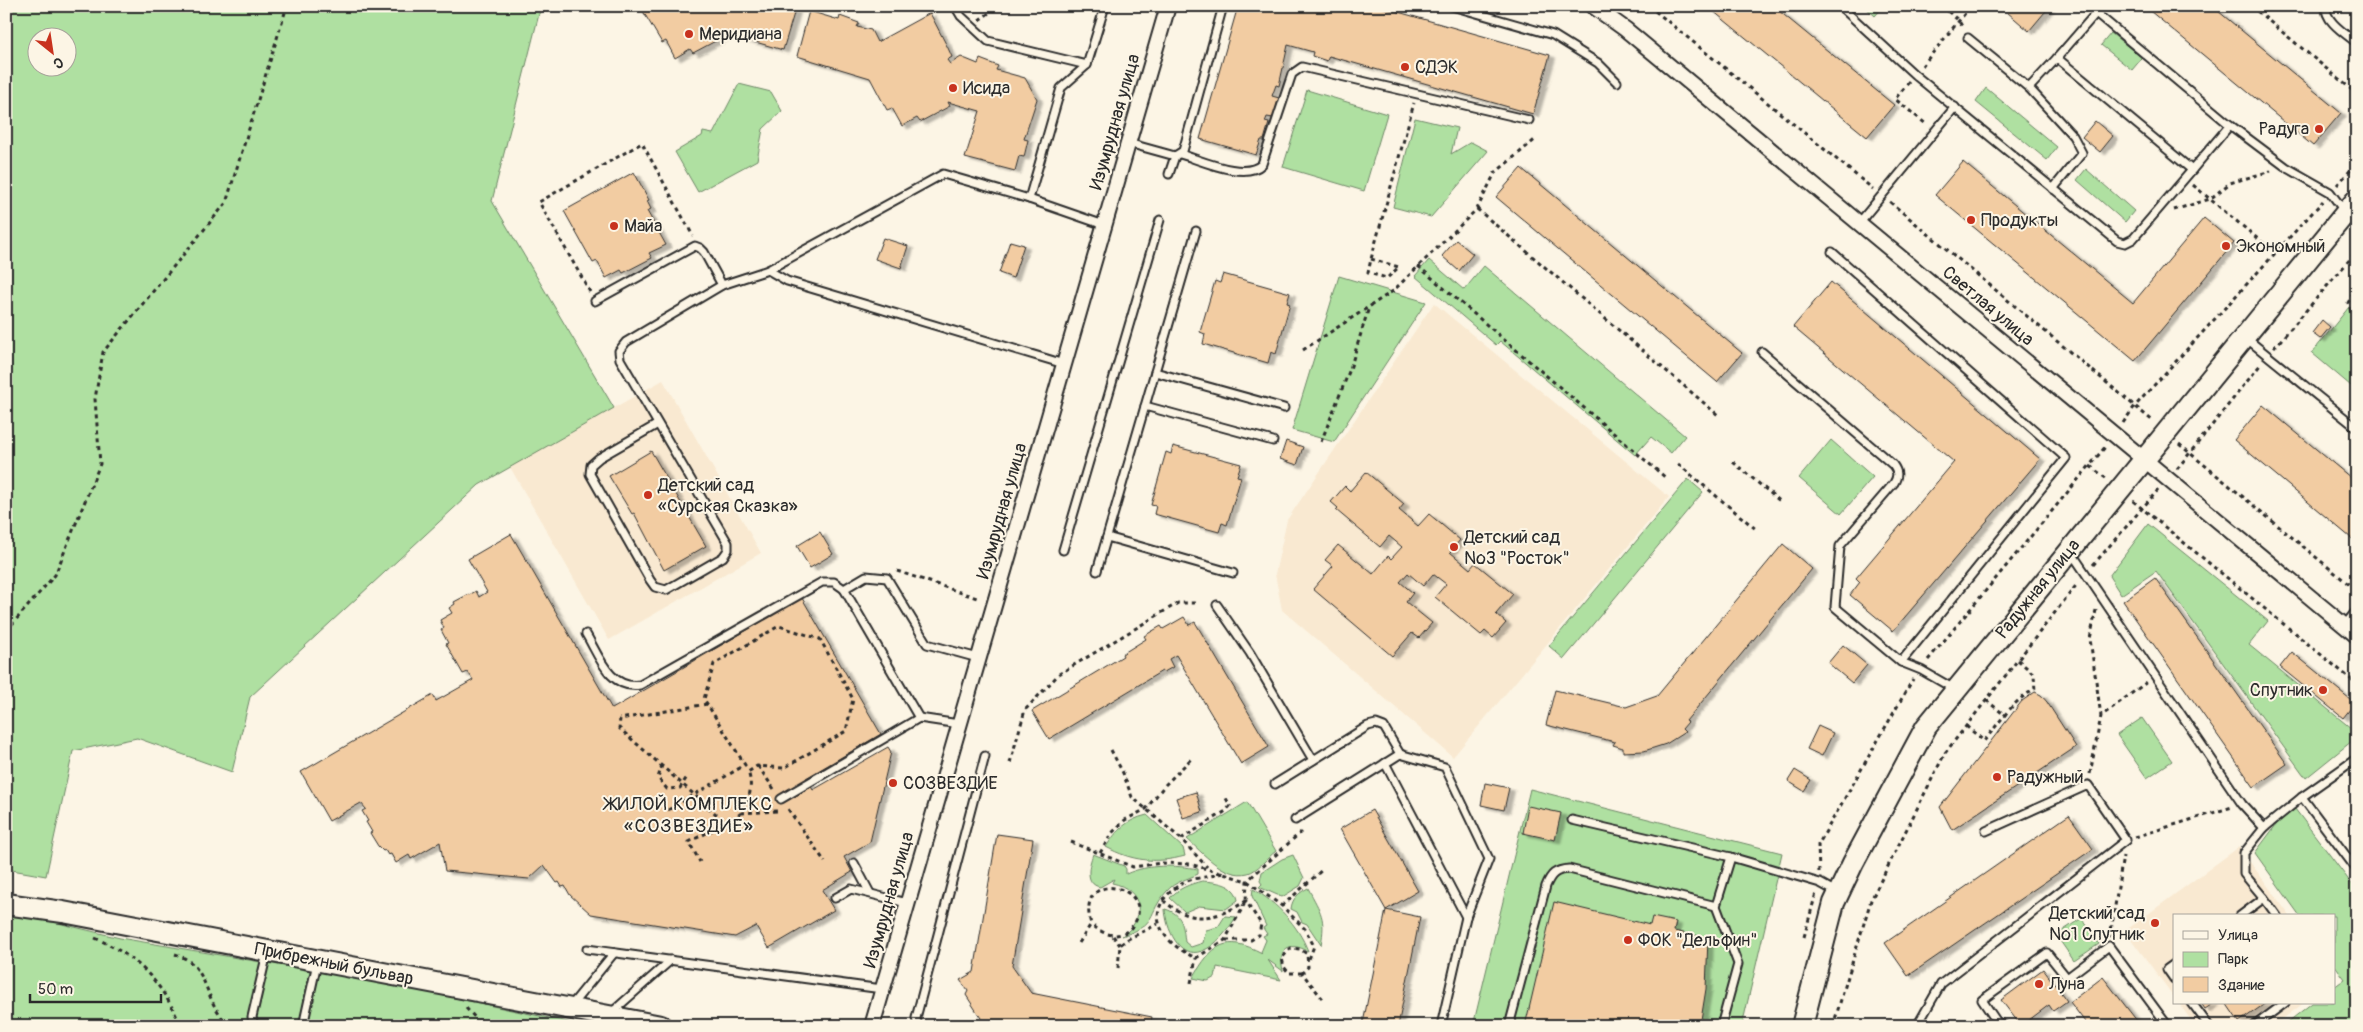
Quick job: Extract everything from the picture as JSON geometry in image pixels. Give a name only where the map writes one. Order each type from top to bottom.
[{"type":"main road","name":"Радужная улица","points":[[1803,1026],[1838,893],[1926,727],[2244,336],[2353,214]]},
{"type":"main road","name":"Прибрежный бульвар","points":[[6,904],[63,912],[661,1026]]},
{"type":"street","name":"Изумрудная улица","points":[[872,1026],[1168,6]]},
{"type":"street","name":"Светлая улица","points":[[1593,6],[1625,29],[2357,636]]},
{"type":"lane","points":[[955,6],[961,16],[988,41],[1087,65]]},
{"type":"lane","points":[[1029,199],[1061,88],[1087,65],[1105,6]]},
{"type":"lane","points":[[1169,174],[1178,155],[1185,146],[1223,6]]},
{"type":"lane","points":[[1452,6],[1553,35],[1598,63],[1617,82]]},
{"type":"lane","points":[[1840,6],[1915,75],[2117,240],[2125,243],[2133,239],[2230,125]]},
{"type":"lane","points":[[2326,6],[2325,11],[2330,20],[2357,42]]},
{"type":"lane","points":[[2029,88],[2096,12],[2230,125],[2286,167],[2330,192],[2353,214]]},
{"type":"lane","points":[[1968,38],[2029,88],[2073,136],[2082,153],[2054,188]]},
{"type":"lane","points":[[2057,58],[2192,170]]},
{"type":"lane","points":[[1128,143],[1242,172],[1258,168],[1262,164],[1292,74],[1302,67],[1529,120]]},
{"type":"lane","points":[[1859,223],[1955,107]]},
{"type":"lane","points":[[658,424],[599,458],[591,466],[590,474],[650,580],[655,587],[666,590],[723,557],[728,550],[728,543],[620,359],[619,351],[622,346],[722,285],[768,270],[943,174],[1029,199],[1104,225]]},
{"type":"lane","points":[[1063,550],[1160,220]]},
{"type":"lane","points":[[1097,571],[1196,232]]},
{"type":"lane","points":[[595,301],[695,246],[704,252],[722,285]]},
{"type":"lane","points":[[1832,252],[2066,458],[1901,662]]},
{"type":"lane","points":[[768,270],[787,281],[1064,364]]},
{"type":"lane","points":[[2244,336],[2357,428]]},
{"type":"lane","points":[[1762,352],[1893,465],[1897,471],[1894,483],[1840,546],[1835,607],[1901,662],[1921,670],[1956,690]]},
{"type":"lane","points":[[1155,372],[1284,408]]},
{"type":"lane","points":[[1145,406],[1273,442]]},
{"type":"lane","points":[[1107,537],[1233,573]]},
{"type":"lane","points":[[2070,550],[2242,804],[2264,828]]},
{"type":"lane","points":[[844,589],[866,576],[887,578],[927,644],[978,658]]},
{"type":"lane","points":[[586,634],[614,680],[622,685],[640,685],[822,582],[834,582],[844,589],[919,718]]},
{"type":"lane","points":[[1217,605],[1250,653],[1313,760]]},
{"type":"lane","points":[[2344,626],[2357,610]]},
{"type":"lane","points":[[781,799],[919,718],[959,724]]},
{"type":"lane","points":[[1275,784],[1368,726],[1376,724],[1384,727],[1400,754],[1445,767],[1489,859],[1466,917],[1440,1026]]},
{"type":"lane","points":[[1295,820],[1400,754]]},
{"type":"lane","points":[[918,1026],[916,1018],[985,756]]},
{"type":"lane","points":[[2276,914],[2244,874],[2244,853],[2264,828],[2302,797],[2357,758]]},
{"type":"lane","points":[[1385,763],[1466,917]]},
{"type":"lane","points":[[1917,1026],[1941,984],[2126,840],[2088,785],[1986,831]]},
{"type":"lane","points":[[2302,797],[2357,870]]},
{"type":"lane","points":[[1572,820],[1731,857],[1820,883],[1838,893]]},
{"type":"lane","points":[[1721,1026],[1738,964],[1716,906],[1731,857]]},
{"type":"lane","points":[[854,863],[870,893]]},
{"type":"lane","points":[[1509,1026],[1546,886],[1551,875],[1559,870],[1569,869],[1716,906]]},
{"type":"lane","points":[[834,898],[850,889],[907,903]]},
{"type":"lane","points":[[2243,914],[2264,898]]},
{"type":"lane","points":[[2005,1026],[1996,1024],[1982,1000],[2047,953],[2067,978],[2109,946],[2168,1026]]},
{"type":"lane","points":[[587,949],[882,989]]},
{"type":"lane","points":[[254,1026],[252,1017],[268,951]]},
{"type":"lane","points":[[569,1008],[614,953]]},
{"type":"lane","points":[[303,1026],[318,960]]},
{"type":"lane","points":[[608,1016],[671,960]]},
{"type":"lane","points":[[2173,965],[2167,969],[2173,978]]},
{"type":"lane","points":[[2193,1004],[2209,1026]]},
{"type":"lane","points":[[2254,1026],[2284,1004]]},
{"type":"path","points":[[6,631],[55,575],[100,464],[95,399],[103,352],[226,203],[287,6]]},
{"type":"path","points":[[977,21],[999,6]]},
{"type":"path","points":[[1648,6],[1882,195],[2190,454],[2357,591]]},
{"type":"path","points":[[1942,6],[1959,21]]},
{"type":"path","points":[[1935,132],[1895,99],[1971,6]]},
{"type":"path","points":[[2251,6],[2357,94]]},
{"type":"path","points":[[1371,259],[1399,267],[1387,278],[1368,273],[1371,259],[1413,107]]},
{"type":"path","points":[[1302,350],[1393,291],[1477,209],[1495,173],[1537,138]]},
{"type":"path","points":[[595,301],[539,202],[642,143],[693,234],[695,246]]},
{"type":"path","points":[[2357,163],[2135,406],[2090,466],[2357,684]]},
{"type":"path","points":[[2152,217],[2210,199],[2230,183],[2286,167]]},
{"type":"path","points":[[2185,178],[2275,253]]},
{"type":"path","points":[[1477,209],[1718,415]]},
{"type":"path","points":[[1418,266],[1666,478]]},
{"type":"path","points":[[2357,286],[2348,303],[2357,334]]},
{"type":"path","points":[[1321,442],[1350,369],[1370,306]]},
{"type":"path","points":[[1833,1026],[1871,900],[1945,753],[2085,574],[2190,454]]},
{"type":"path","points":[[1733,462],[1781,502]]},
{"type":"path","points":[[1678,464],[1757,530]]},
{"type":"path","points":[[887,578],[897,570],[981,599]]},
{"type":"path","points":[[2088,785],[2101,716],[2090,638],[2100,595]]},
{"type":"path","points":[[1010,763],[1025,710],[1059,674],[1178,603],[1198,603]]},
{"type":"path","points":[[741,813],[748,799],[752,780],[704,699],[714,664],[779,626],[820,639],[853,699],[846,731],[784,768],[757,766],[748,772]]},
{"type":"path","points":[[1966,726],[1984,741],[2020,699],[2035,691],[2034,674],[2018,660]]},
{"type":"path","points":[[2101,716],[2155,677]]},
{"type":"path","points":[[1986,700],[2006,716]]},
{"type":"path","points":[[707,704],[620,719],[619,728],[725,822]]},
{"type":"path","points":[[1111,750],[1123,773],[1132,797],[1181,840],[1208,868]]},
{"type":"path","points":[[1100,853],[1112,833],[1124,820],[1146,809],[1164,785],[1193,757]]},
{"type":"path","points":[[662,765],[658,773],[662,786],[671,790],[683,785],[687,777]]},
{"type":"path","points":[[668,810],[744,765]]},
{"type":"path","points":[[757,766],[825,862]]},
{"type":"path","points":[[1181,840],[1229,808],[1226,798]]},
{"type":"path","points":[[2109,946],[2126,840],[2242,804]]},
{"type":"path","points":[[700,862],[689,842],[741,813],[789,811]]},
{"type":"path","points":[[1191,983],[1196,958],[1225,940],[1246,902],[1248,882],[1301,832]]},
{"type":"path","points":[[1071,842],[1133,867],[1161,863],[1190,864],[1223,872],[1248,882],[1282,906],[1305,929],[1314,946],[1308,967],[1302,973],[1294,974],[1286,971],[1282,963],[1284,954],[1291,948],[1300,949],[1309,959]]},
{"type":"path","points":[[1282,906],[1322,870]]},
{"type":"path","points":[[1196,958],[1181,952],[1168,940],[1158,924],[1157,914],[1163,900],[1175,888],[1188,881],[1210,877],[1223,872]]},
{"type":"path","points":[[1112,886],[1124,889],[1134,898],[1138,910],[1134,923],[1126,933],[1113,936],[1100,933],[1091,924],[1087,912],[1090,899],[1099,890],[1112,886]]},
{"type":"path","points":[[1163,900],[1175,910],[1194,918],[1216,916],[1246,902]]},
{"type":"path","points":[[1225,940],[1251,940],[1259,935],[1261,924],[1246,902]]},
{"type":"path","points":[[1079,943],[1091,924]]},
{"type":"path","points":[[1120,945],[1158,924]]},
{"type":"path","points":[[90,936],[116,948],[147,970],[176,1013],[181,1026]]},
{"type":"path","points":[[1113,936],[1120,945],[1118,968]]},
{"type":"path","points":[[170,952],[187,958],[204,978],[214,1005],[227,1026]]},
{"type":"path","points":[[1302,973],[1322,998]]},
{"type":"shaded area","name":"Детский сад №3 \"Росток\"","points":[[1434,303],[1669,497],[1453,757],[1282,610],[1275,574],[1287,520]]},
{"type":"shaded area","points":[[663,380],[761,553],[609,640],[510,467]]},
{"type":"shaded area","name":"Детский сад №1 Спутник","points":[[2239,847],[2289,914],[2173,914],[2173,996],[2125,931]]},
{"type":"shaded area","points":[[2180,1004],[2303,1004],[2273,1026],[2195,1026]]},
{"type":"green space","points":[[6,6],[541,6],[492,201],[614,408],[479,485],[250,697],[232,772],[137,738],[73,751],[46,876],[6,869]]},
{"type":"green space","points":[[1864,6],[1884,6],[1875,16]]},
{"type":"green space","points":[[2111,33],[2142,58],[2132,70],[2101,45]]},
{"type":"green space","points":[[739,84],[771,92],[782,111],[763,129],[757,160],[698,192],[675,152],[702,136],[703,132],[713,134]]},
{"type":"green space","points":[[1986,88],[2057,147],[2047,160],[1976,102]]},
{"type":"green space","points":[[1307,90],[1387,114],[1364,191],[1283,167]]},
{"type":"green space","points":[[1415,118],[1457,128],[1451,154],[1471,142],[1488,151],[1431,217],[1393,207]]},
{"type":"green space","points":[[2086,169],[2134,211],[2125,222],[2077,180]]},
{"type":"green space","points":[[1429,260],[1464,290],[1484,266],[1685,436],[1671,453],[1651,437],[1635,455],[1500,341],[1496,345],[1415,276]]},
{"type":"green space","points":[[1339,276],[1426,302],[1334,442],[1292,430]]},
{"type":"green space","points":[[2349,307],[2357,314],[2357,391],[2312,353]]},
{"type":"green space","points":[[1831,440],[1873,477],[1841,514],[1799,478]]},
{"type":"green space","points":[[1688,479],[1703,492],[1564,659],[1549,646]]},
{"type":"green space","points":[[2148,524],[2268,621],[2249,645],[2357,733],[2357,737],[2306,778],[2156,571],[2121,595],[2109,576]]},
{"type":"green space","points":[[2142,718],[2172,761],[2147,778],[2117,735]]},
{"type":"green space","name":"ФОК \"Дельфин\"","points":[[1530,789],[1782,853],[1742,1026],[1473,1026]]},
{"type":"green space","points":[[1247,802],[1276,851],[1255,870],[1239,874],[1230,872],[1214,863],[1187,839]]},
{"type":"green space","points":[[2295,809],[2357,891],[2357,1026],[2283,1026],[2311,1004],[2336,1004],[2336,986],[2345,979],[2336,967],[2336,914],[2299,914],[2255,853],[2279,821]]},
{"type":"green space","points":[[1147,815],[1183,848],[1185,856],[1164,860],[1144,860],[1106,847],[1123,826]]},
{"type":"green space","points":[[1093,854],[1124,866],[1126,874],[1143,868],[1171,866],[1198,869],[1198,874],[1170,888],[1147,923],[1134,932],[1122,936],[1135,921],[1138,905],[1130,891],[1112,883],[1114,879],[1100,887],[1092,882],[1089,868]]},
{"type":"green space","points":[[1293,855],[1304,878],[1300,886],[1282,897],[1259,887],[1262,884],[1260,881],[1262,872],[1282,859]]},
{"type":"green space","points":[[1202,881],[1224,884],[1233,890],[1238,900],[1226,909],[1199,906],[1185,912],[1170,898],[1184,887]]},
{"type":"green space","points":[[1308,888],[1323,921],[1321,945],[1307,924],[1302,922],[1297,912],[1291,909],[1296,896]]},
{"type":"green space","points":[[1253,889],[1286,916],[1299,932],[1308,951],[1295,947],[1286,949],[1282,957],[1283,971],[1268,960],[1281,980],[1217,967],[1215,977],[1208,981],[1193,978],[1207,957],[1221,946],[1239,944],[1262,953],[1266,940],[1263,936],[1267,934],[1263,928],[1266,926],[1252,896]]},
{"type":"green space","points":[[1165,909],[1179,917],[1183,926],[1185,942],[1191,947],[1203,943],[1206,930],[1218,927],[1225,916],[1236,917],[1217,941],[1207,949],[1194,953],[1186,951],[1175,940],[1168,924]]},
{"type":"green space","points":[[6,914],[58,923],[120,938],[384,983],[587,1026],[6,1026]]},
{"type":"green space","points":[[2082,918],[2099,944],[2074,961],[2056,935]]},
{"type":"building","name":"Меридиана","points":[[633,6],[781,6],[795,10],[783,50],[721,32],[723,37],[693,53],[690,49],[675,58],[666,41],[662,43],[641,8]]},
{"type":"building","points":[[1238,6],[1377,6],[1550,55],[1533,114],[1329,56],[1327,61],[1312,56],[1313,52],[1288,45],[1279,86],[1276,85],[1272,96],[1279,98],[1273,118],[1267,117],[1265,122],[1269,123],[1264,140],[1261,140],[1256,155],[1200,139]]},
{"type":"building","points":[[1707,6],[1773,6],[1894,105],[1867,137]]},
{"type":"building","points":[[2000,6],[2050,6],[2029,31]]},
{"type":"building","points":[[2144,6],[2212,6],[2341,113],[2313,146]]},
{"type":"building","name":"Исида","points":[[809,11],[839,20],[840,16],[859,23],[857,27],[871,30],[877,42],[930,13],[952,57],[947,60],[950,64],[961,57],[978,64],[980,59],[998,66],[996,70],[1025,78],[1037,99],[1024,139],[1028,140],[1024,157],[1019,156],[1015,171],[965,158],[980,111],[948,102],[950,106],[920,122],[917,118],[902,126],[892,108],[887,110],[870,78],[797,56]]},
{"type":"building","points":[[2095,121],[2113,136],[2100,152],[2082,137]]},
{"type":"building","points":[[1963,162],[2133,303],[2204,218],[2234,243],[2135,361],[1935,195]]},
{"type":"building","points":[[1521,168],[1742,353],[1717,382],[1496,197]]},
{"type":"building","name":"Майа","points":[[634,172],[649,200],[647,201],[651,209],[647,211],[666,245],[649,253],[652,258],[623,273],[621,270],[606,278],[597,261],[593,263],[564,211]]},
{"type":"building","points":[[883,238],[908,246],[901,268],[875,259]]},
{"type":"building","points":[[1456,240],[1473,254],[1459,271],[1442,256]]},
{"type":"building","points":[[1010,241],[1024,245],[1013,278],[999,273]]},
{"type":"building","points":[[1223,274],[1290,293],[1287,303],[1290,304],[1276,354],[1271,352],[1268,363],[1203,344],[1205,334],[1200,332],[1215,281],[1220,283]]},
{"type":"building","points":[[1831,282],[2040,459],[1893,631],[1850,595],[1860,582],[1856,578],[1954,462],[1793,327]]},
{"type":"building","points":[[2322,320],[2330,327],[2320,339],[2312,333]]},
{"type":"building","points":[[2263,405],[2357,483],[2357,543],[2234,440]]},
{"type":"building","points":[[1286,441],[1303,447],[1297,465],[1280,459]]},
{"type":"building","points":[[1173,446],[1241,464],[1237,476],[1241,477],[1227,525],[1222,523],[1219,532],[1154,514],[1156,506],[1151,505],[1166,452],[1171,454]]},
{"type":"building","name":"Детский сад «Сурская Сказка»","points":[[651,451],[706,546],[664,570],[634,513],[632,514],[609,476]]},
{"type":"building","points":[[1366,472],[1404,504],[1399,510],[1418,526],[1429,514],[1460,540],[1450,552],[1470,569],[1475,563],[1513,594],[1496,614],[1506,623],[1493,638],[1485,631],[1481,635],[1435,597],[1446,584],[1433,574],[1423,586],[1408,573],[1400,582],[1413,593],[1406,602],[1432,623],[1419,638],[1412,633],[1392,656],[1313,589],[1333,566],[1325,560],[1338,545],[1373,574],[1388,556],[1391,559],[1402,547],[1389,536],[1380,547],[1336,510],[1338,508],[1331,502],[1345,486],[1350,491]]},
{"type":"building","points":[[820,532],[833,554],[810,568],[797,546]]},
{"type":"building","points":[[511,534],[612,709],[802,598],[881,734],[806,778],[813,790],[888,747],[891,752],[870,842],[844,857],[852,872],[822,890],[834,910],[769,948],[756,926],[735,937],[591,914],[570,895],[565,886],[562,887],[559,882],[557,883],[544,865],[529,879],[445,871],[440,842],[411,859],[409,855],[396,863],[391,854],[388,855],[385,850],[383,851],[378,846],[370,833],[372,832],[366,822],[368,821],[362,811],[366,809],[361,803],[329,821],[301,772],[433,695],[436,701],[473,680],[468,672],[463,674],[446,644],[448,643],[441,630],[444,628],[440,620],[452,613],[449,608],[455,604],[454,602],[476,591],[479,597],[487,592],[468,559]]},
{"type":"building","points":[[1783,544],[1812,569],[1686,721],[1688,722],[1682,729],[1685,732],[1666,744],[1644,751],[1623,752],[1623,748],[1613,745],[1615,742],[1546,725],[1555,690],[1626,707],[1657,696]]},
{"type":"building","points":[[2155,578],[2287,764],[2254,787],[2123,601]]},
{"type":"building","points":[[1184,617],[1189,625],[1195,622],[1269,747],[1241,764],[1176,655],[1169,659],[1173,667],[1164,672],[1162,671],[1049,739],[1032,711],[1123,656],[1122,654],[1146,639],[1144,636],[1161,626],[1163,629]]},
{"type":"building","points":[[1843,645],[1867,665],[1852,683],[1828,663]]},
{"type":"building","name":"Спутник","points":[[2292,652],[2355,703],[2343,718],[2280,667]]},
{"type":"building","name":"Радужный","points":[[2035,692],[2041,695],[2047,702],[2076,747],[1952,830],[1940,807],[2022,701]]},
{"type":"building","points":[[1818,726],[1833,733],[1822,756],[1807,749]]},
{"type":"building","points":[[1795,770],[1811,780],[1804,791],[1788,781]]},
{"type":"building","points":[[1485,783],[1509,788],[1504,810],[1481,805]]},
{"type":"building","points":[[1196,792],[1202,812],[1183,818],[1176,798]]},
{"type":"building","points":[[1528,806],[1561,813],[1555,840],[1523,833]]},
{"type":"building","points":[[1372,810],[1418,891],[1386,910],[1340,829]]},
{"type":"building","points":[[2069,815],[2093,849],[1908,976],[1885,943]]},
{"type":"building","points":[[997,834],[1033,839],[1012,966],[1031,993],[1152,1017],[1150,1026],[986,1026],[966,995],[968,991],[960,980],[974,972]]},
{"type":"building","points":[[1554,902],[1650,925],[1652,917],[1676,922],[1674,931],[1708,938],[1706,989],[1700,1026],[1525,1026]]},
{"type":"building","points":[[1386,910],[1420,917],[1398,1026],[1358,1026],[1363,1023]]},
{"type":"building","name":"Луна","points":[[2043,969],[2067,1001],[2053,1011],[2049,1005],[2021,1026],[2001,1000]]},
{"type":"building","points":[[2103,977],[2141,1026],[2088,1026],[2070,1002]]},
{"type":"building","points":[[2202,1004],[2212,1004],[2205,1009]]},
{"type":"building","points":[[2227,1004],[2265,1004],[2239,1022]]},
{"type":"building","points":[[1210,1019],[1242,1026],[1209,1026]]},
{"type":"building","points":[[2357,1020],[2357,1026],[2348,1026]]},
{"type":"place","name":"Меридиана","points":[[689,34]]},
{"type":"place","name":"СДЭК","points":[[1405,67]]},
{"type":"place","name":"Исида","points":[[953,88]]},
{"type":"place","name":"Радуга","points":[[2319,129]]},
{"type":"place","name":"Продукты","points":[[1971,220]]},
{"type":"place","name":"Майа","points":[[614,226]]},
{"type":"place","name":"Экономный","points":[[2226,246]]},
{"type":"place","name":"Детский сад «Сурская Сказка»","points":[[648,495]]},
{"type":"place","name":"Детский сад №3 \"Росток\"","points":[[1454,547]]},
{"type":"place","name":"Спутник","points":[[2323,690]]},
{"type":"place","name":"Радужный","points":[[1997,777]]},
{"type":"place","name":"СОЗВЕЗДИЕ","points":[[893,783]]},
{"type":"place","name":"Детский сад №1 Спутник","points":[[2155,923]]},
{"type":"place","name":"ФОК \"Дельфин\"","points":[[1628,940]]},
{"type":"place","name":"Луна","points":[[2039,984]]},
{"type":"district","name":"ЖИЛОЙ КОМПЛЕКС «СОЗВЕЗДИЕ»","points":[[689,815]]}]
